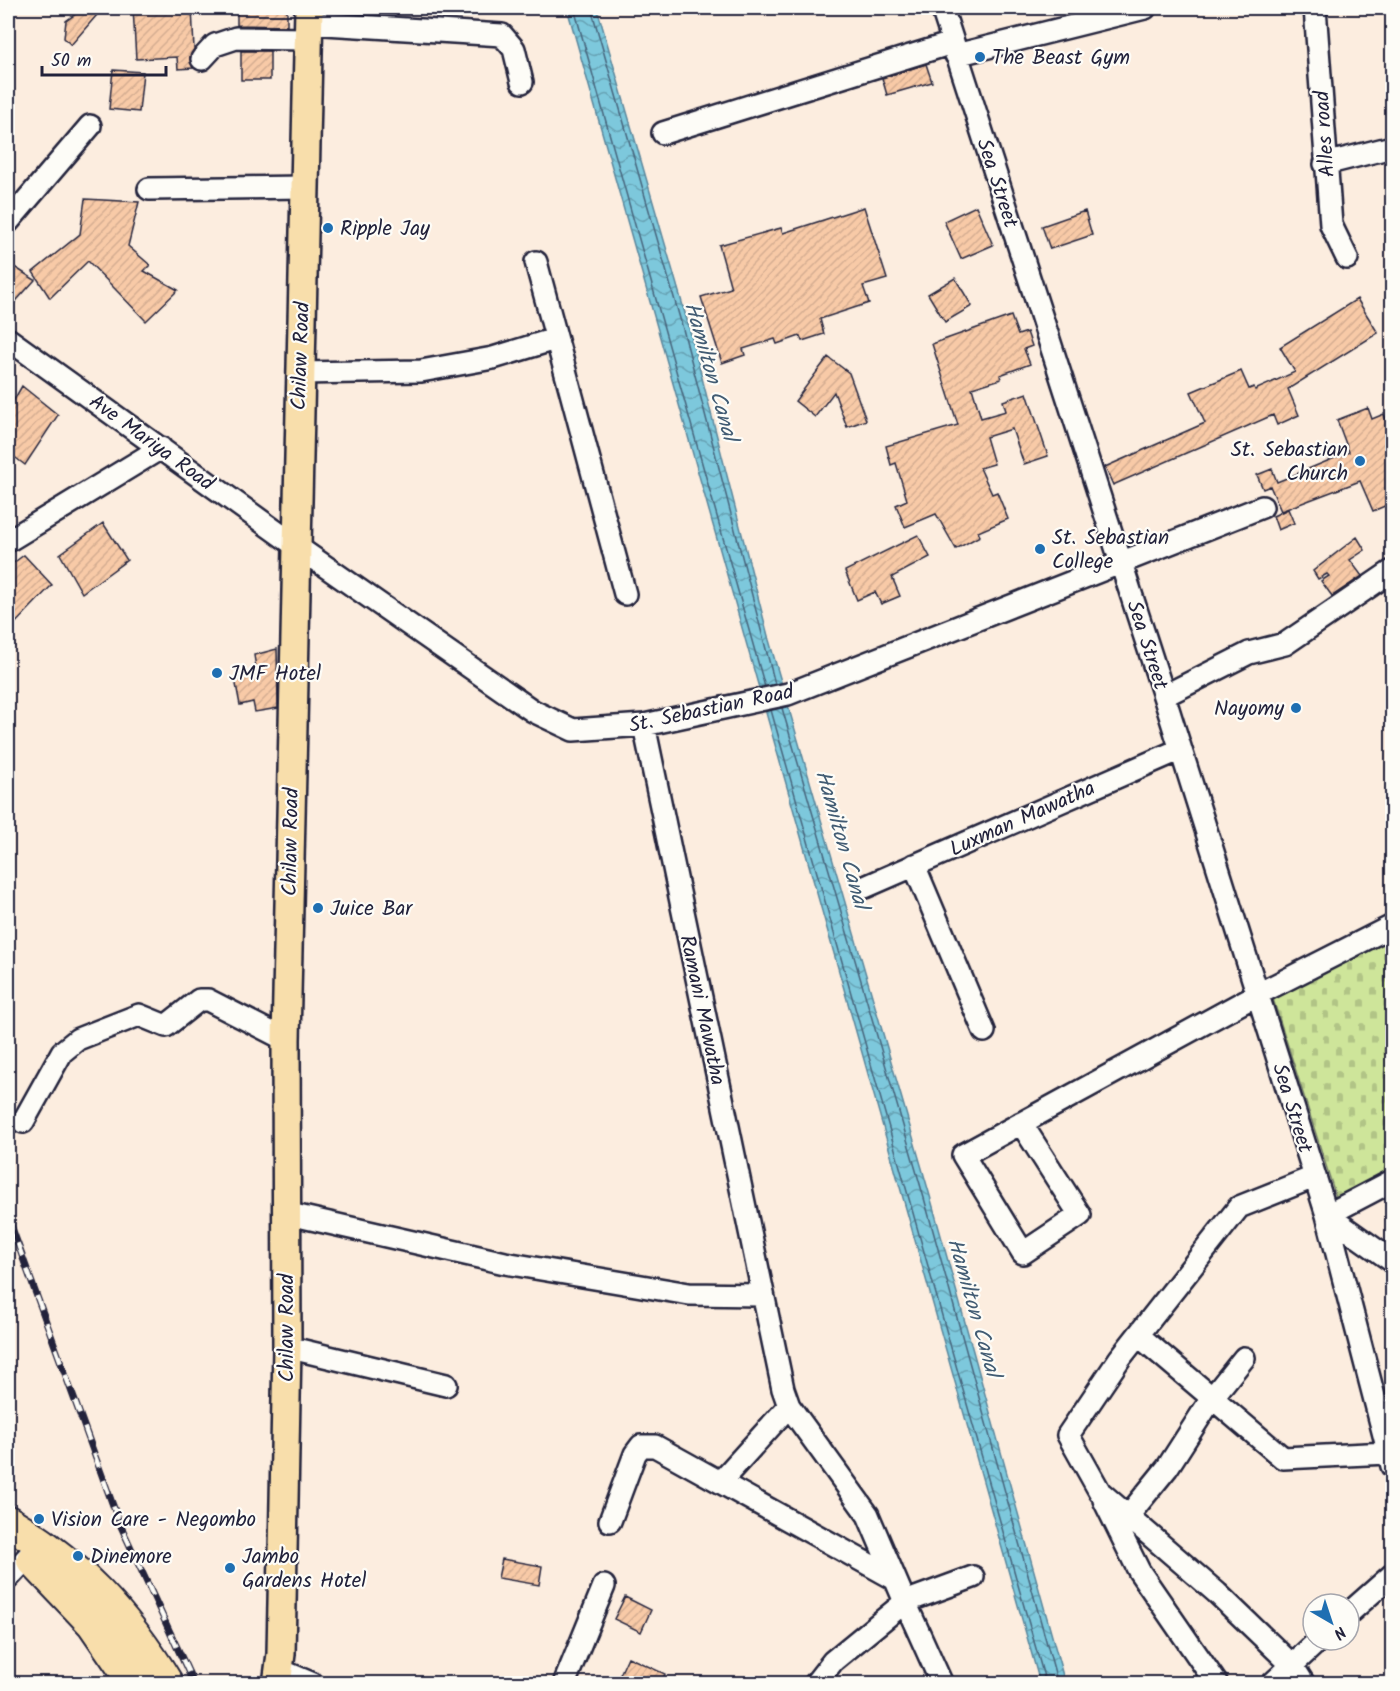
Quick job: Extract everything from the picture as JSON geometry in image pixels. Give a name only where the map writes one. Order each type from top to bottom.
[{"type":"highway","points":[[8,1522],[93,1623],[135,1683]]},
{"type":"highway","points":[[26,1546],[96,1589],[132,1629],[167,1683]]},
{"type":"main road","name":"Chilaw Road","points":[[278,1679],[287,1347],[286,1040],[299,374],[309,23]]},
{"type":"street","name":"Sea Street","points":[[942,8],[1121,561],[1327,1215],[1390,1459]]},
{"type":"street","points":[[663,133],[954,49],[1144,8]]},
{"type":"street","name":"Alles road","points":[[1315,8],[1331,225],[1347,258]]},
{"type":"street","points":[[202,59],[215,45],[236,38],[309,23],[502,35],[514,49],[522,82]]},
{"type":"street","points":[[8,222],[90,126]]},
{"type":"street","points":[[1325,164],[1392,147]]},
{"type":"street","points":[[149,189],[306,187]]},
{"type":"street","points":[[536,262],[625,594]]},
{"type":"street","name":"Ave Mariya Road","points":[[8,339],[296,546]]},
{"type":"street","points":[[299,374],[421,371],[493,358],[555,339]]},
{"type":"street","points":[[8,541],[161,448]]},
{"type":"street","name":"St. Sebastian Road","points":[[296,546],[533,711],[573,730],[644,725],[788,693],[1262,507]]},
{"type":"street","points":[[1164,696],[1249,653],[1285,644],[1392,572]]},
{"type":"street","name":"Ramani Mawatha","points":[[644,725],[761,1295],[783,1389],[789,1406],[868,1515],[942,1683]]},
{"type":"street","name":"Luxman Mawatha","points":[[865,887],[1179,750]]},
{"type":"street","points":[[914,865],[984,1031]]},
{"type":"street","points":[[1021,1123],[1080,1215],[1023,1253],[963,1155],[1021,1123],[1258,994],[1392,926]]},
{"type":"street","points":[[23,1122],[62,1052],[78,1039],[139,1015],[166,1026],[199,1000],[208,1000],[286,1040]]},
{"type":"street","points":[[1217,1683],[1138,1571],[1100,1492],[1068,1435],[1138,1335],[1239,1207],[1314,1177]]},
{"type":"street","points":[[1392,1181],[1327,1215],[1392,1261]]},
{"type":"street","points":[[285,1213],[505,1263],[689,1294],[761,1295]]},
{"type":"street","points":[[1138,1335],[1283,1458],[1390,1459]]},
{"type":"street","points":[[287,1347],[446,1385]]},
{"type":"street","points":[[1128,1516],[1167,1468],[1212,1398],[1244,1358]]},
{"type":"street","points":[[721,1481],[789,1406]]},
{"type":"street","points":[[610,1521],[635,1454],[641,1446],[656,1446],[895,1579]]},
{"type":"street","points":[[1100,1492],[1217,1593],[1292,1665],[1304,1683]]},
{"type":"street","points":[[8,1578],[26,1546]]},
{"type":"street","points":[[1361,1603],[1392,1575]]},
{"type":"street","points":[[816,1683],[833,1661],[905,1602],[973,1577]]},
{"type":"street","points":[[564,1683],[604,1586]]},
{"type":"street","points":[[1272,1683],[1306,1652]]},
{"type":"street","points":[[278,1679],[313,1683]]},
{"type":"green space","points":[[1392,936],[1392,1173],[1337,1200],[1273,999],[1280,995],[1282,989]]},
{"type":"water","points":[[567,8],[597,8],[689,327],[769,640],[930,1196],[1065,1683],[1040,1683]]},
{"type":"building","points":[[84,8],[103,8],[71,45],[64,38],[66,21]]},
{"type":"building","points":[[133,8],[192,8],[194,49],[190,57],[193,68],[178,69],[177,57],[136,59]]},
{"type":"building","points":[[237,8],[287,8],[287,26],[237,25]]},
{"type":"building","points":[[241,51],[270,51],[270,80],[241,80]]},
{"type":"building","points":[[926,64],[932,82],[887,95],[882,78]]},
{"type":"building","points":[[113,70],[143,72],[139,112],[109,109]]},
{"type":"building","points":[[85,199],[139,202],[128,246],[150,265],[144,271],[178,290],[146,321],[88,261],[50,298],[33,272],[80,234]]},
{"type":"building","points":[[976,206],[993,245],[961,259],[944,221]]},
{"type":"building","points":[[864,207],[887,279],[863,286],[869,303],[820,319],[824,334],[802,341],[800,336],[777,344],[775,339],[743,349],[745,355],[722,363],[701,297],[731,288],[719,245],[781,228],[783,233]]},
{"type":"building","points":[[1085,211],[1092,235],[1050,249],[1042,226]]},
{"type":"building","points":[[8,263],[35,280],[8,310]]},
{"type":"building","points":[[955,278],[972,306],[945,322],[928,294]]},
{"type":"building","points":[[1357,299],[1378,333],[1288,389],[1299,415],[1277,425],[1273,415],[1113,485],[1105,467],[1205,423],[1191,392],[1241,371],[1249,389],[1254,387],[1255,390],[1295,372],[1280,347]]},
{"type":"building","points":[[1011,316],[1018,335],[1027,332],[1032,346],[1024,349],[1030,364],[1000,375],[1001,379],[972,388],[981,418],[1006,411],[1003,401],[1027,393],[1048,456],[1024,464],[1012,429],[986,437],[994,464],[980,468],[992,494],[997,492],[1008,519],[978,532],[980,536],[956,549],[936,514],[905,527],[896,505],[907,500],[896,463],[891,465],[886,446],[958,425],[932,344]]},
{"type":"building","points":[[828,357],[849,373],[866,420],[847,427],[834,392],[815,417],[795,401]]},
{"type":"building","points":[[22,386],[58,415],[25,465],[8,452],[8,410]]},
{"type":"building","name":"St. Sebastian Church","points":[[1368,408],[1372,419],[1384,414],[1389,427],[1392,426],[1392,503],[1373,511],[1360,481],[1281,511],[1270,486],[1263,489],[1257,475],[1272,469],[1277,482],[1349,452],[1337,420]]},
{"type":"building","points":[[1288,509],[1294,523],[1278,530],[1273,516]]},
{"type":"building","points":[[103,523],[127,560],[82,593],[60,554]]},
{"type":"building","points":[[918,535],[930,557],[892,577],[900,596],[881,604],[875,592],[857,600],[845,571]]},
{"type":"building","points":[[1357,537],[1365,550],[1350,560],[1362,576],[1332,596],[1321,581],[1329,576],[1327,574],[1318,579],[1313,571]]},
{"type":"building","points":[[24,555],[52,585],[8,631],[8,567]]},
{"type":"building","points":[[277,649],[278,708],[255,712],[253,702],[240,705],[235,679],[257,674],[254,655]]},
{"type":"building","points":[[502,1559],[542,1566],[539,1585],[498,1578]]},
{"type":"building","points":[[625,1597],[651,1610],[641,1632],[614,1619]]},
{"type":"building","points":[[628,1657],[665,1674],[661,1683],[627,1683],[618,1679]]},
{"type":"railway","points":[[8,1217],[119,1522],[194,1684]]},
{"type":"place","name":"The Beast Gym","points":[[980,57]]},
{"type":"place","name":"Ripple Jay","points":[[328,228]]},
{"type":"place","name":"St. Sebastian Church","points":[[1360,461]]},
{"type":"place","name":"St. Sebastian College","points":[[1040,549]]},
{"type":"place","name":"JMF Hotel","points":[[217,673]]},
{"type":"place","name":"Nayomy","points":[[1296,708]]},
{"type":"place","name":"Juice Bar","points":[[318,908]]},
{"type":"place","name":"Vision Care - Negombo","points":[[39,1519]]},
{"type":"place","name":"Dinemore","points":[[78,1556]]},
{"type":"place","name":"Jambo Gardens Hotel","points":[[230,1568]]},
{"type":"water label","name":"Hamilton Canal","points":[[712,371]]},
{"type":"water label","name":"Hamilton Canal","points":[[843,839]]},
{"type":"water label","name":"Hamilton Canal","points":[[975,1307]]}]
